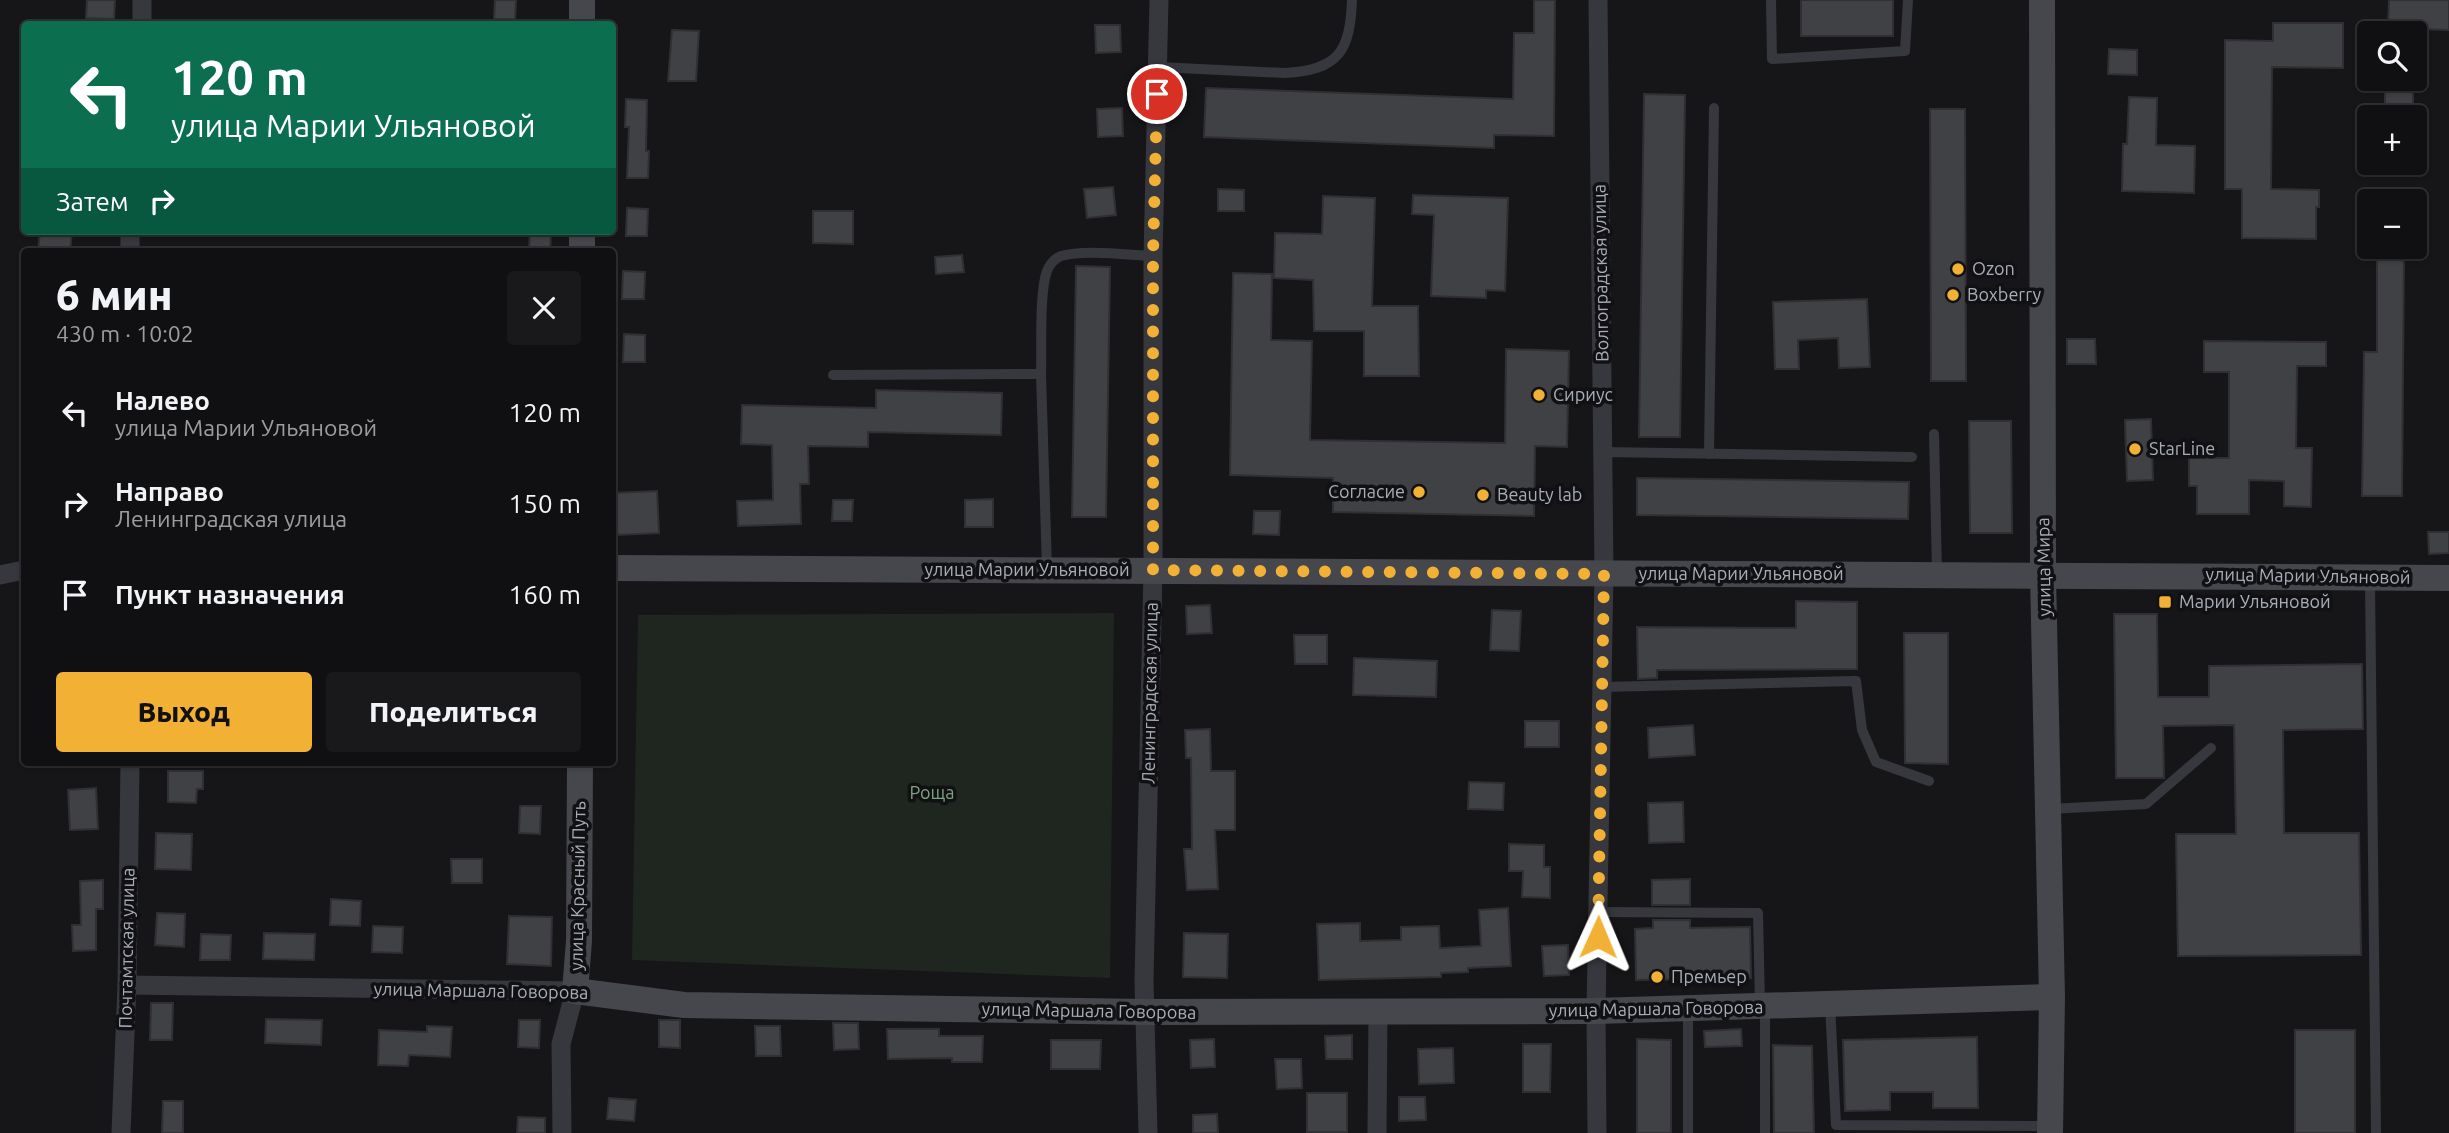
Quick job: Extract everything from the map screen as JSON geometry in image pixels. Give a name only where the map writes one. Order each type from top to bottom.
[{"type":"street","points":[[142,0],[142,21]]},
{"type":"street","points":[[582,0],[582,21]]},
{"type":"street","name":"Ленинградская улица","points":[[1148,1133],[1145,1012],[1153,570],[1153,256],[1159,0]]},
{"type":"street","name":"Волгоградская улица","points":[[1597,1133],[1596,1011],[1604,574],[1598,0]]},
{"type":"street","name":"улица Мира","points":[[2042,0],[2043,575],[2052,997],[2050,1129]]},
{"type":"street","name":"улица Марии Ульяновой","points":[[616,568],[2449,578]]},
{"type":"street","points":[[0,575],[21,571]]},
{"type":"street","name":"Почтамтская улица","points":[[121,1133],[127,985],[130,766]]},
{"type":"street","name":"улица Красный Путь","points":[[562,1133],[561,1044],[575,991],[579,941],[580,766]]},
{"type":"street","name":"улица Маршала Говорова","points":[[127,985],[575,991],[684,1005],[1145,1012],[1688,1010],[2052,997]]},
{"type":"street","points":[[1377,1133],[1378,1012]]},
{"type":"lane","points":[[1158,67],[1285,73],[1303,72],[1323,66],[1343,50],[1349,37],[1352,0]]},
{"type":"lane","points":[[1771,0],[1772,59],[1905,51],[1908,0]]},
{"type":"lane","points":[[1709,454],[1714,108]]},
{"type":"lane","points":[[1047,570],[1041,374],[1043,293],[1047,272],[1060,256],[1153,256]]},
{"type":"lane","points":[[833,375],[1041,374]]},
{"type":"lane","points":[[1934,434],[1937,574]]},
{"type":"lane","points":[[1603,453],[1912,457]]},
{"type":"lane","points":[[2370,577],[2376,1133]]},
{"type":"lane","points":[[1602,687],[1856,681],[1862,730],[1876,762],[1929,781]]},
{"type":"lane","points":[[2048,809],[2146,804],[2211,748]]},
{"type":"lane","points":[[1598,912],[1758,913],[1765,1133]]},
{"type":"lane","points":[[1830,1004],[1836,1125],[2050,1129]]},
{"type":"lane","points":[[1688,1010],[1688,1133]]},
{"type":"green space","name":"Роща","points":[[1114,613],[1110,978],[632,960],[638,615]]},
{"type":"building","points":[[87,0],[115,0],[114,19],[86,18]]},
{"type":"building","points":[[495,0],[516,0],[515,19],[494,19]]},
{"type":"building","points":[[1534,0],[1555,0],[1554,136],[1494,135],[1494,148],[1204,137],[1206,88],[1513,99],[1514,33],[1534,33]]},
{"type":"building","points":[[1801,0],[1893,0],[1893,36],[1801,36]]},
{"type":"building","points":[[2389,0],[2449,0],[2449,30],[2427,29],[2427,21],[2388,21]]},
{"type":"building","points":[[2273,23],[2343,23],[2343,68],[2272,67],[2271,189],[2319,190],[2316,239],[2242,238],[2242,189],[2225,189],[2225,40],[2273,41]]},
{"type":"building","points":[[1095,25],[1120,25],[1121,52],[1096,53]]},
{"type":"building","points":[[672,30],[699,31],[696,81],[668,81]]},
{"type":"building","points":[[2109,49],[2137,50],[2137,75],[2108,74]]},
{"type":"building","points":[[2385,91],[2413,91],[2413,105],[2385,105]]},
{"type":"building","points":[[1644,94],[1685,95],[1680,437],[1639,437]]},
{"type":"building","points":[[2129,97],[2157,98],[2156,145],[2195,146],[2194,193],[2122,191],[2123,144],[2127,144]]},
{"type":"building","points":[[626,99],[647,100],[648,178],[627,178],[629,127],[625,127]]},
{"type":"building","points":[[1122,108],[1123,136],[1098,137],[1097,109]]},
{"type":"building","points":[[1930,109],[1965,109],[1966,381],[1931,381]]},
{"type":"building","points":[[1113,187],[1116,215],[1087,218],[1084,189]]},
{"type":"building","points":[[1218,189],[1244,190],[1244,211],[1218,211]]},
{"type":"building","points":[[1413,195],[1508,198],[1505,291],[1486,290],[1486,298],[1431,296],[1434,215],[1412,214]]},
{"type":"building","points":[[1323,196],[1375,198],[1372,306],[1418,306],[1419,376],[1364,376],[1364,331],[1314,331],[1313,280],[1274,278],[1275,233],[1322,234]]},
{"type":"building","points":[[627,208],[648,209],[647,236],[626,236]]},
{"type":"building","points":[[813,211],[853,211],[853,244],[813,243]]},
{"type":"building","points":[[40,235],[72,235],[70,248],[38,248]]},
{"type":"building","points":[[530,235],[551,235],[550,248],[529,248]]},
{"type":"building","points":[[962,255],[964,272],[936,274],[935,257]]},
{"type":"building","points":[[2377,259],[2404,259],[2402,496],[2362,496],[2364,352],[2377,352]]},
{"type":"building","points":[[1076,266],[1110,267],[1106,517],[1072,517]]},
{"type":"building","points":[[623,271],[645,272],[644,299],[622,299]]},
{"type":"building","points":[[1233,273],[1272,274],[1271,340],[1312,341],[1310,440],[1505,443],[1506,349],[1569,351],[1567,447],[1535,446],[1534,516],[1333,512],[1333,478],[1230,475]]},
{"type":"building","points":[[1867,299],[1870,367],[1839,368],[1838,338],[1798,340],[1799,369],[1775,369],[1773,302]]},
{"type":"building","points":[[624,334],[645,335],[645,362],[623,362]]},
{"type":"building","points":[[2067,339],[2095,339],[2096,364],[2067,364]]},
{"type":"building","points":[[2204,341],[2326,342],[2326,366],[2297,366],[2296,448],[2312,448],[2311,507],[2284,506],[2284,481],[2249,480],[2249,514],[2197,514],[2197,486],[2189,486],[2189,458],[2229,458],[2229,372],[2204,372]]},
{"type":"building","points":[[876,390],[1002,393],[1001,435],[868,432],[868,447],[808,446],[809,484],[800,484],[801,524],[738,526],[737,501],[773,500],[772,445],[741,444],[742,405],[876,408]]},
{"type":"building","points":[[2151,419],[2153,480],[2127,481],[2125,420]]},
{"type":"building","points":[[1969,421],[2011,421],[2012,533],[1970,533]]},
{"type":"building","points":[[1637,478],[1909,482],[1908,519],[1637,515]]},
{"type":"building","points":[[657,491],[659,533],[616,535],[616,493]]},
{"type":"building","points":[[993,499],[993,527],[965,527],[965,500]]},
{"type":"building","points":[[833,500],[853,500],[852,521],[832,521]]},
{"type":"building","points":[[1254,511],[1280,511],[1279,535],[1253,534]]},
{"type":"building","points":[[2428,532],[2449,532],[2449,553],[2429,554]]},
{"type":"building","points":[[1796,601],[1857,602],[1857,669],[1657,670],[1657,678],[1638,679],[1637,627],[1796,628]]},
{"type":"building","points":[[1210,605],[1212,633],[1187,634],[1186,606]]},
{"type":"building","points":[[1492,610],[1521,611],[1519,651],[1490,650]]},
{"type":"building","points":[[2114,614],[2157,614],[2158,697],[2209,697],[2209,666],[2362,664],[2363,729],[2283,730],[2284,833],[2359,833],[2361,955],[2178,956],[2176,834],[2236,834],[2234,725],[2163,726],[2164,778],[2116,778]]},
{"type":"building","points":[[1904,633],[1948,633],[1948,764],[1905,763]]},
{"type":"building","points":[[1294,635],[1327,635],[1327,664],[1295,664]]},
{"type":"building","points":[[1354,658],[1437,661],[1436,697],[1353,695]]},
{"type":"building","points":[[1525,721],[1559,721],[1559,747],[1525,747]]},
{"type":"building","points":[[1693,725],[1695,755],[1649,758],[1648,728]]},
{"type":"building","points":[[1210,729],[1211,771],[1235,771],[1235,830],[1215,830],[1218,889],[1187,890],[1184,849],[1192,849],[1191,758],[1186,758],[1185,730]]},
{"type":"building","points":[[168,771],[203,771],[203,789],[197,789],[196,803],[168,802]]},
{"type":"building","points":[[1469,782],[1504,783],[1503,810],[1468,809]]},
{"type":"building","points":[[96,788],[98,829],[70,830],[68,790]]},
{"type":"building","points":[[1683,802],[1684,842],[1649,843],[1648,803]]},
{"type":"building","points":[[520,806],[541,806],[540,834],[519,833]]},
{"type":"building","points":[[156,833],[192,834],[191,870],[155,869]]},
{"type":"building","points":[[1509,844],[1544,845],[1544,867],[1550,867],[1550,898],[1522,897],[1523,871],[1509,871]]},
{"type":"building","points":[[451,859],[482,859],[482,883],[452,883]]},
{"type":"building","points":[[1690,879],[1690,905],[1652,905],[1652,880]]},
{"type":"building","points":[[103,880],[103,909],[96,909],[96,950],[73,951],[72,925],[81,925],[80,881]]},
{"type":"building","points":[[331,899],[361,901],[360,926],[330,925]]},
{"type":"building","points":[[1508,908],[1511,966],[1468,968],[1468,972],[1441,973],[1441,977],[1319,980],[1317,924],[1360,923],[1360,941],[1401,940],[1401,927],[1439,926],[1440,948],[1481,946],[1479,910]]},
{"type":"building","points":[[157,913],[185,914],[184,947],[155,945]]},
{"type":"building","points":[[509,916],[552,917],[551,966],[507,964]]},
{"type":"building","points":[[1653,920],[1690,920],[1690,928],[1750,927],[1751,978],[1636,980],[1635,929],[1653,928]]},
{"type":"building","points":[[373,926],[403,927],[402,953],[372,952]]},
{"type":"building","points":[[264,933],[315,934],[314,960],[263,959]]},
{"type":"building","points":[[1184,933],[1228,934],[1227,978],[1183,977]]},
{"type":"building","points":[[201,934],[231,935],[230,960],[200,960]]},
{"type":"building","points":[[1568,945],[1569,975],[1544,976],[1542,946]]},
{"type":"building","points":[[151,1003],[173,1003],[172,1040],[150,1040]]},
{"type":"building","points":[[266,1019],[322,1020],[321,1045],[265,1043]]},
{"type":"building","points":[[519,1020],[540,1020],[539,1048],[518,1047]]},
{"type":"building","points":[[659,1020],[680,1020],[680,1048],[659,1047]]},
{"type":"building","points":[[833,1023],[858,1023],[859,1049],[834,1050]]},
{"type":"building","points":[[427,1026],[452,1027],[450,1057],[409,1055],[408,1066],[378,1065],[379,1030],[427,1032]]},
{"type":"building","points":[[755,1026],[780,1026],[781,1056],[756,1056]]},
{"type":"building","points":[[887,1029],[939,1029],[939,1036],[983,1036],[982,1062],[952,1062],[952,1058],[888,1059]]},
{"type":"building","points":[[1741,1029],[1742,1046],[1705,1047],[1704,1031]]},
{"type":"building","points":[[2295,1030],[2355,1030],[2355,1133],[2295,1133]]},
{"type":"building","points":[[1352,1035],[1352,1059],[1326,1059],[1325,1036]]},
{"type":"building","points":[[1977,1037],[1978,1108],[1933,1108],[1933,1092],[1890,1092],[1890,1110],[1845,1111],[1843,1040]]},
{"type":"building","points":[[1214,1039],[1215,1067],[1191,1068],[1190,1040]]},
{"type":"building","points":[[1637,1039],[1671,1040],[1671,1133],[1637,1133]]},
{"type":"building","points":[[1051,1040],[1101,1040],[1100,1069],[1051,1069]]},
{"type":"building","points":[[1523,1044],[1551,1044],[1550,1092],[1523,1092]]},
{"type":"building","points":[[1773,1045],[1812,1046],[1814,1133],[1774,1133]]},
{"type":"building","points":[[1453,1048],[1454,1083],[1419,1084],[1418,1049]]},
{"type":"building","points":[[1275,1059],[1301,1059],[1302,1088],[1277,1089]]},
{"type":"building","points":[[1307,1093],[1347,1093],[1347,1132],[1307,1132]]},
{"type":"building","points":[[1399,1097],[1425,1097],[1426,1120],[1399,1121]]},
{"type":"building","points":[[609,1098],[636,1100],[634,1121],[607,1119]]},
{"type":"building","points":[[163,1101],[183,1101],[183,1133],[162,1133]]},
{"type":"building","points":[[1217,1114],[1218,1133],[1193,1133],[1193,1115]]},
{"type":"building","points":[[518,1117],[545,1118],[545,1133],[517,1133]]},
{"type":"place","name":"Ozon","points":[[1958,269]]},
{"type":"place","name":"Boxberry","points":[[1953,295]]},
{"type":"place","name":"Сириус","points":[[1539,395]]},
{"type":"place","name":"StarLine","points":[[2135,449]]},
{"type":"place","name":"Согласие","points":[[1419,492]]},
{"type":"place","name":"Beauty lab","points":[[1483,495]]},
{"type":"place","name":"Марии Ульяновой","points":[[2165,602]]},
{"type":"place","name":"Премьер","points":[[1657,977]]},
{"type":"route","points":[[1157,94],[1153,256],[1153,570],[1604,574],[1598,937]]}]
